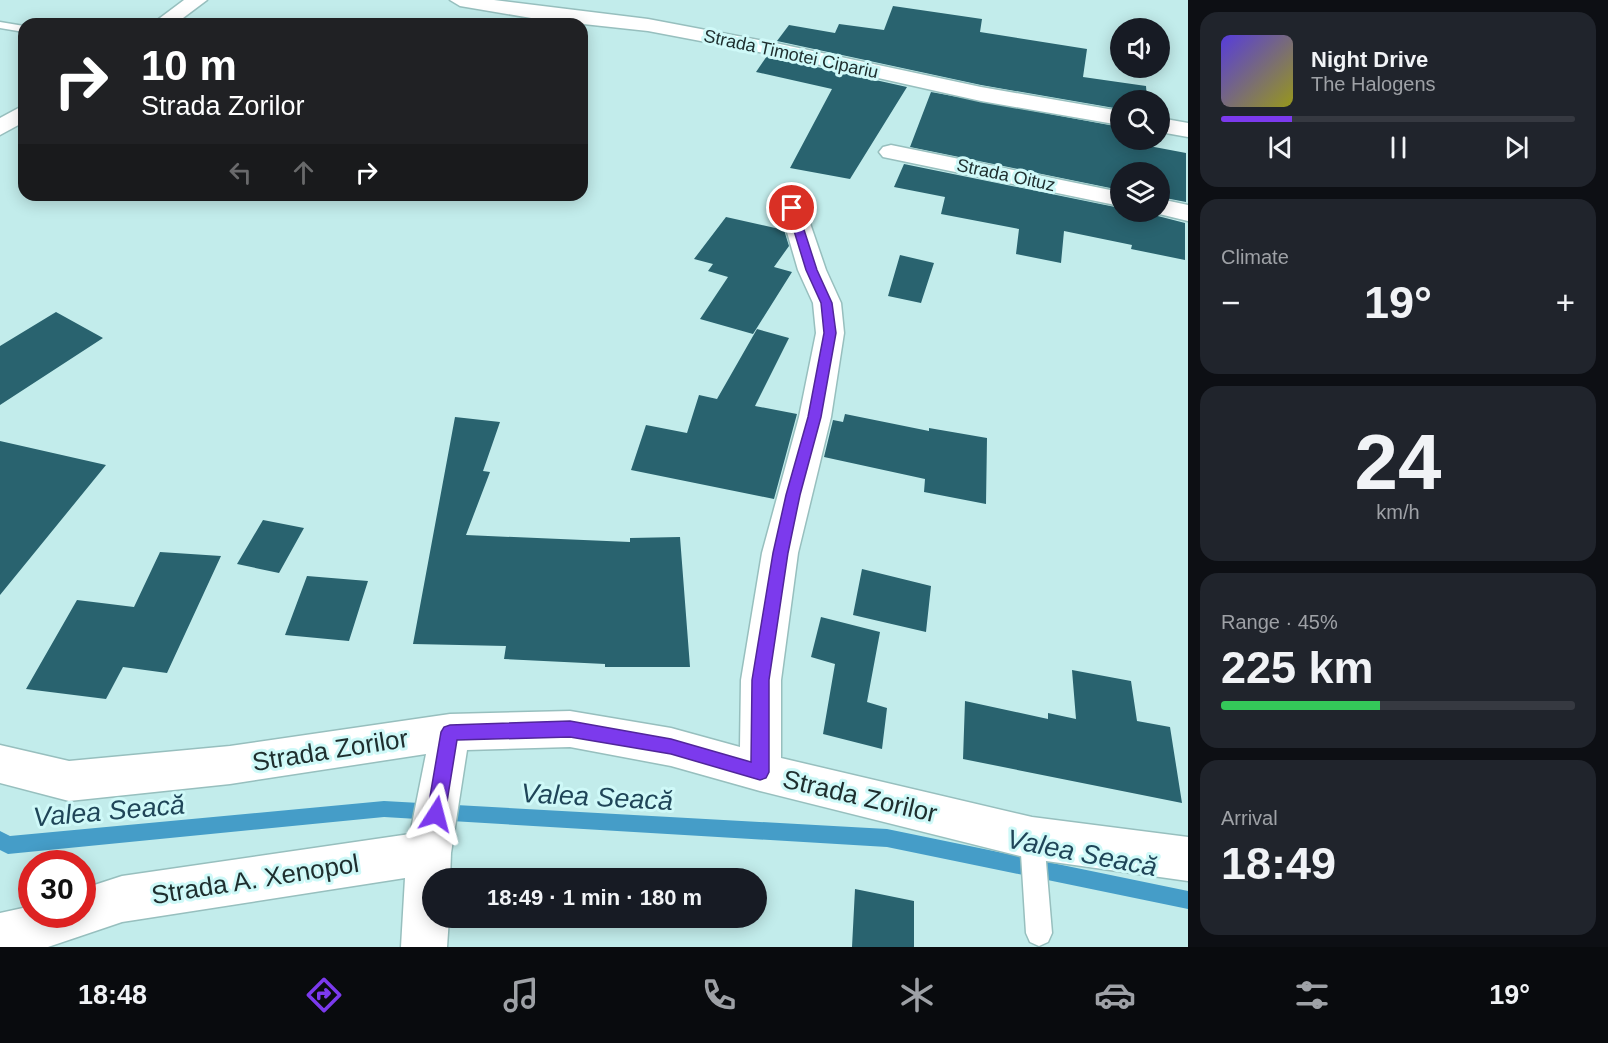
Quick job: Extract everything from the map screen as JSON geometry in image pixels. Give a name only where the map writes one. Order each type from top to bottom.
[{"type":"street","points":[[171,18],[197,0]]},
{"type":"street","name":"Strada Timotei Cipariu","points":[[460,0],[581,18]]},
{"type":"street","name":"Strada Timotei Cipariu","points":[[588,19],[648,26],[780,50],[981,94],[1110,116]]},
{"type":"street","points":[[0,128],[18,116]]},
{"type":"street","points":[[1170,127],[1188,130]]},
{"type":"street","name":"Strada Oituz","points":[[891,152],[1110,197]]},
{"type":"street","points":[[760,772],[760,680],[780,553],[793,495],[815,417],[830,333],[826,303],[812,270],[788,194]]},
{"type":"street","points":[[1170,209],[1188,213]]},
{"type":"street","name":"Strada Zorilor","points":[[0,764],[69,781],[230,765],[450,732],[570,729],[671,747],[760,772],[1032,838],[1188,859]]},
{"type":"street","points":[[424,947],[429,853],[450,732]]},
{"type":"street","name":"Strada A. Xenopol","points":[[96,907],[122,899],[429,853]]},
{"type":"street","points":[[0,936],[36,928]]},
{"type":"lane","points":[[0,25],[18,28]]},
{"type":"lane","points":[[1032,838],[1039,933]]},
{"type":"building","points":[[893,6],[982,19],[980,32],[1087,49],[1083,77],[1146,86],[1146,90],[1110,90],[1110,107],[981,85],[777,41],[789,25],[835,33],[839,24],[884,30]]},
{"type":"building","points":[[767,56],[907,87],[850,179],[790,168],[832,89],[756,72]]},
{"type":"building","points":[[931,92],[1110,125],[1110,150],[1170,150],[1186,153],[1186,202],[1170,199],[1170,162],[1110,162],[1110,188],[910,147]]},
{"type":"building","points":[[904,164],[1110,206],[1110,222],[1170,222],[1170,219],[1185,223],[1185,260],[1131,249],[1132,245],[1064,231],[1061,263],[1016,254],[1019,229],[941,214],[945,197],[894,187]]},
{"type":"building","points":[[726,217],[784,230],[789,246],[774,267],[792,272],[753,334],[700,319],[728,277],[708,271],[713,264],[694,259]]},
{"type":"building","points":[[900,255],[934,263],[921,303],[888,296]]},
{"type":"building","points":[[56,312],[103,338],[0,405],[0,346]]},
{"type":"building","points":[[757,329],[789,338],[755,406],[797,414],[774,499],[631,470],[646,425],[687,433],[699,395],[717,399]]},
{"type":"building","points":[[845,414],[929,431],[929,428],[987,438],[986,504],[924,492],[925,479],[824,457],[833,420],[843,422]]},
{"type":"building","points":[[455,417],[500,422],[483,471],[490,472],[466,535],[630,542],[630,538],[680,537],[690,667],[605,667],[605,664],[504,659],[506,646],[413,644]]},
{"type":"building","points":[[0,441],[106,465],[0,595]]},
{"type":"building","points":[[263,520],[304,528],[279,573],[237,564]]},
{"type":"building","points":[[160,552],[221,556],[167,673],[123,667],[106,699],[26,689],[77,600],[134,607]]},
{"type":"building","points":[[862,569],[931,586],[926,632],[853,615]]},
{"type":"building","points":[[307,576],[368,581],[349,641],[285,635]]},
{"type":"building","points":[[821,617],[880,632],[867,702],[887,708],[882,749],[823,734],[835,664],[811,657]]},
{"type":"building","points":[[1072,670],[1131,681],[1137,721],[1170,727],[1182,803],[963,759],[965,701],[1048,719],[1048,713],[1076,719]]},
{"type":"building","points":[[855,889],[914,901],[914,947],[852,947]]},
{"type":"waterway","name":"Valea Seacă","points":[[0,840],[8,845],[384,809],[887,838],[1188,900]]},
{"type":"route","points":[[436,814],[450,732],[570,729],[671,747],[760,772],[760,680],[772,617],[780,553],[793,495],[815,417],[830,333],[826,303],[812,270],[792,208]]}]
